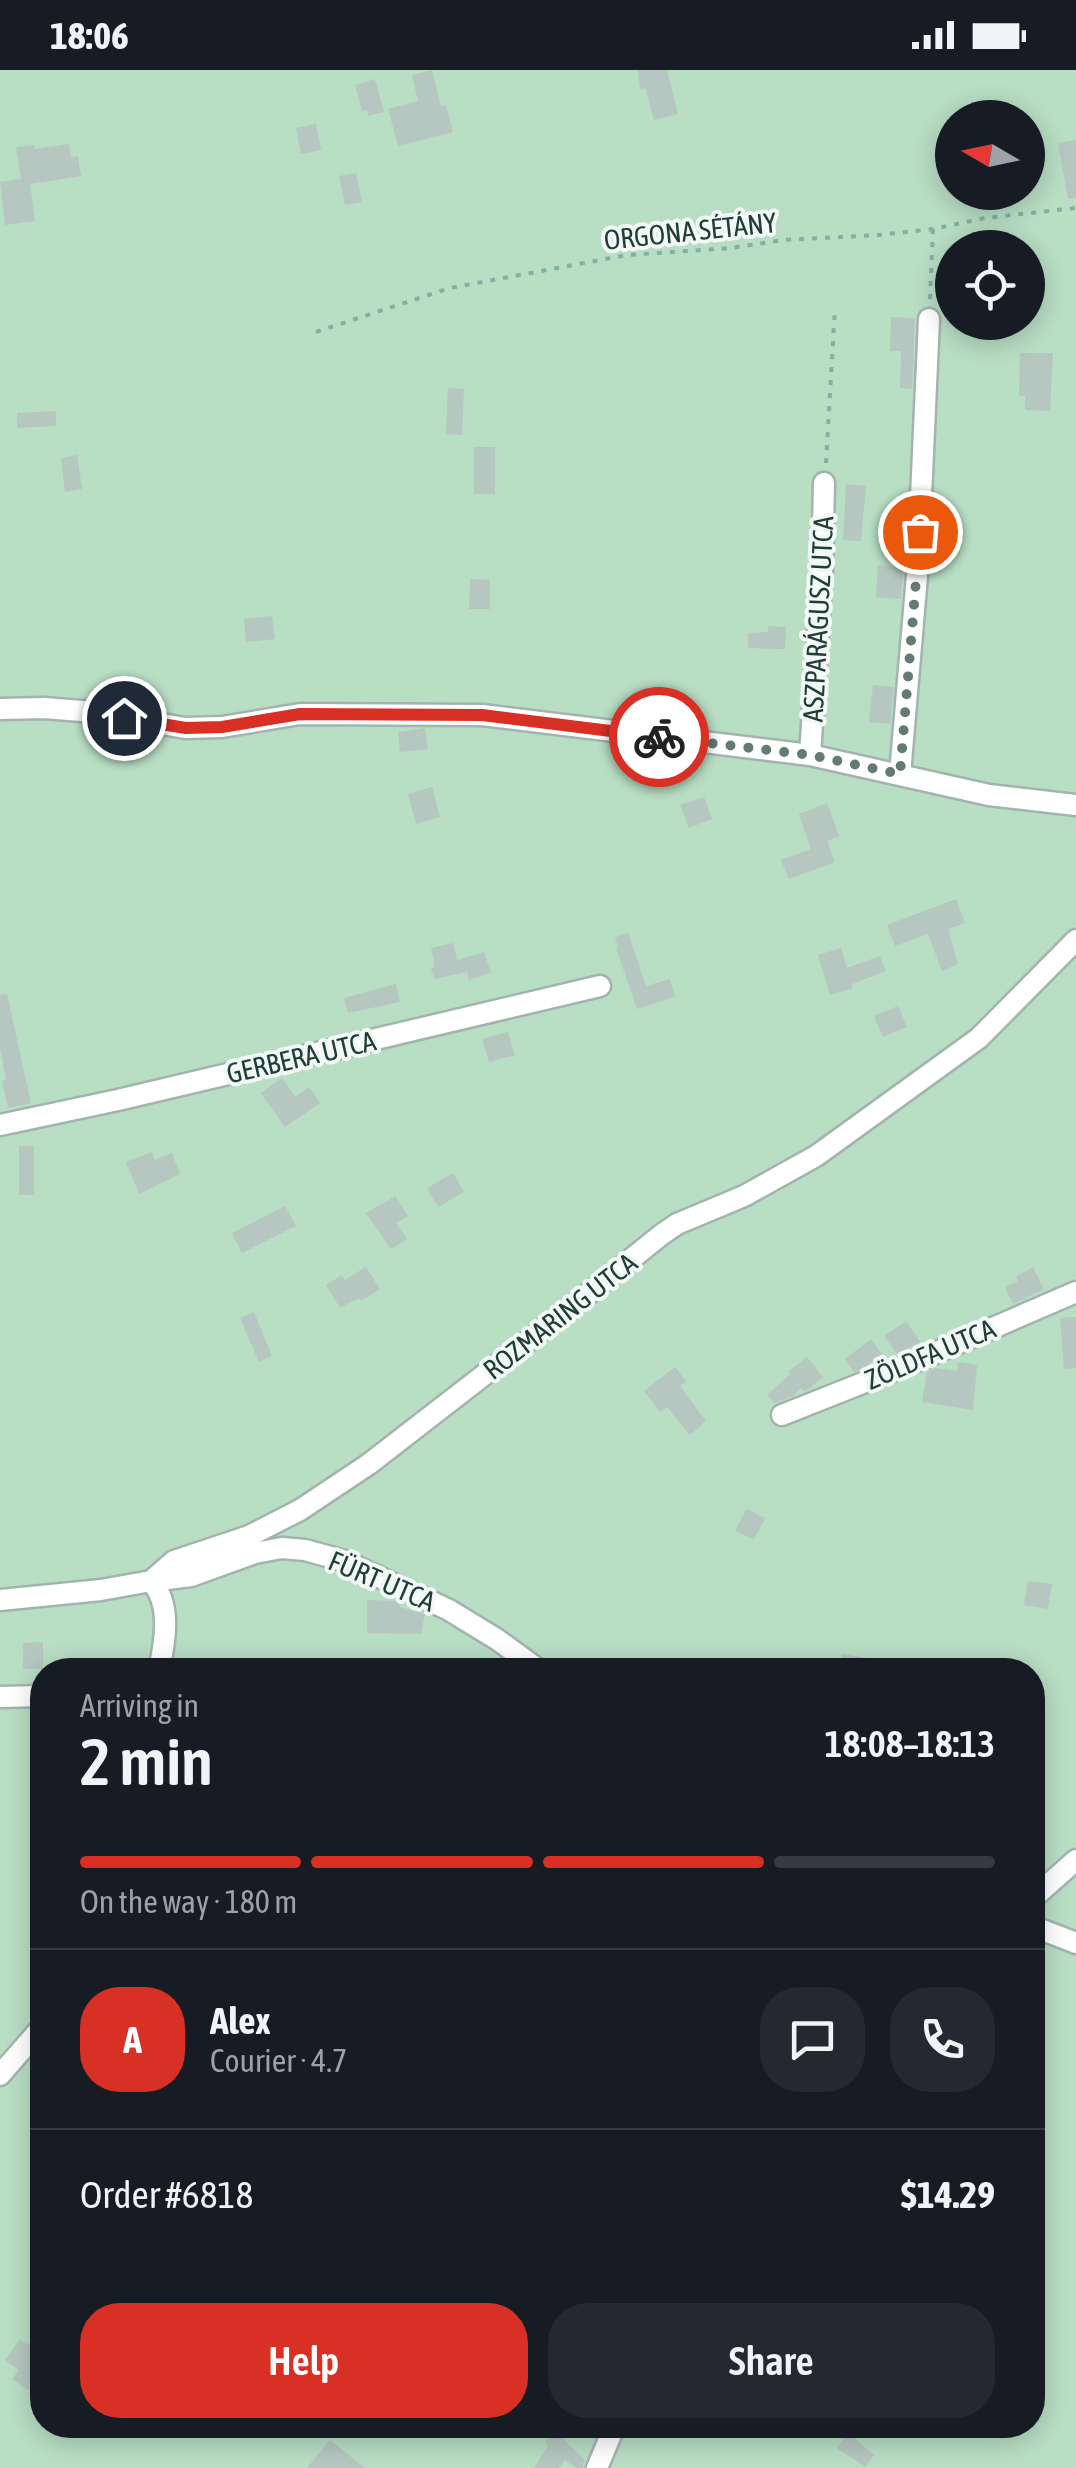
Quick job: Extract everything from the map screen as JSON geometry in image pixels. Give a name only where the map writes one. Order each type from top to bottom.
[{"type":"street","points":[[900,774],[918,564],[929,319]]},
{"type":"street","name":"ASZPARÁGUSZ UTCA","points":[[810,755],[824,482]]},
{"type":"street","points":[[0,708],[94,712],[186,728],[222,727],[300,714],[482,715],[810,755],[990,795],[1076,805]]},
{"type":"street","name":"ROZMARING UTCA","points":[[0,1600],[151,1581],[174,1561],[249,1536],[300,1510],[384,1453],[661,1234],[744,1196],[816,1156],[979,1038],[1076,940]]},
{"type":"street","name":"GERBERA UTCA","points":[[0,1124],[118,1100],[600,986]]},
{"type":"street","name":"ZÖLDFA UTCA","points":[[782,1414],[1076,1292]]},
{"type":"street","name":"FÜRT UTCA","points":[[151,1581],[191,1576],[255,1553],[282,1548],[305,1550],[345,1561],[450,1610],[523,1658]]},
{"type":"street","points":[[151,1581],[160,1590],[164,1609],[160,1658]]},
{"type":"street","points":[[0,1697],[30,1696]]},
{"type":"street","points":[[1045,1887],[1076,1860]]},
{"type":"street","points":[[1045,1931],[1076,1943]]},
{"type":"street","points":[[0,2075],[30,2041]]},
{"type":"street","points":[[598,2468],[610,2438]]},
{"type":"path","name":"ORGONA SÉTÁNY","points":[[316,332],[450,288],[627,255],[933,228],[1076,208]]},
{"type":"path","points":[[929,319],[933,228]]},
{"type":"path","points":[[824,482],[834,308]]},
{"type":"green space","points":[[0,70],[1076,70],[1076,2468],[0,2468]]},
{"type":"building","points":[[432,70],[441,106],[446,105],[453,132],[398,146],[388,109],[418,101],[412,75]]},
{"type":"building","points":[[638,70],[667,70],[678,114],[654,120],[645,88],[640,89]]},
{"type":"building","points":[[375,79],[384,112],[368,116],[367,110],[362,111],[355,85]]},
{"type":"building","points":[[316,124],[321,150],[301,154],[296,128]]},
{"type":"building","points":[[1076,140],[1076,198],[1068,199],[1058,143]]},
{"type":"building","points":[[69,144],[71,157],[78,156],[81,176],[30,184],[35,221],[5,225],[0,182],[21,179],[16,147],[34,145],[34,149]]},
{"type":"building","points":[[356,173],[362,202],[345,205],[339,176]]},
{"type":"building","points":[[891,317],[915,318],[912,389],[900,388],[901,351],[890,351]]},
{"type":"building","points":[[1020,353],[1053,353],[1050,411],[1025,410],[1025,396],[1019,396]]},
{"type":"building","points":[[448,388],[464,389],[462,435],[446,434]]},
{"type":"building","points":[[56,411],[56,426],[17,428],[17,413]]},
{"type":"building","points":[[474,447],[495,447],[495,494],[474,494]]},
{"type":"building","points":[[77,455],[82,489],[65,492],[61,458]]},
{"type":"building","points":[[846,484],[866,486],[861,541],[843,540]]},
{"type":"building","points":[[878,565],[904,568],[901,599],[876,597]]},
{"type":"building","points":[[470,579],[490,580],[490,609],[469,609]]},
{"type":"building","points":[[272,616],[275,639],[246,642],[244,619]]},
{"type":"building","points":[[768,626],[786,627],[785,649],[748,648],[748,633],[768,632]]},
{"type":"building","points":[[873,685],[894,687],[890,724],[869,722]]},
{"type":"building","points":[[425,728],[428,749],[400,752],[398,732]]},
{"type":"building","points":[[432,787],[440,817],[416,824],[408,794]]},
{"type":"building","points":[[704,797],[712,819],[689,828],[680,805]]},
{"type":"building","points":[[827,803],[839,836],[827,841],[835,862],[789,879],[781,860],[811,849],[799,814]]},
{"type":"building","points":[[956,899],[965,923],[948,929],[958,964],[942,971],[928,934],[895,946],[887,925]]},
{"type":"building","points":[[628,933],[646,986],[670,979],[675,997],[637,1009],[616,948],[615,937]]},
{"type":"building","points":[[453,943],[457,960],[484,952],[491,973],[469,980],[467,972],[434,979],[431,948]]},
{"type":"building","points":[[841,948],[847,968],[880,956],[886,971],[830,995],[818,955]]},
{"type":"building","points":[[396,984],[400,1002],[348,1013],[344,998]]},
{"type":"building","points":[[7,994],[31,1103],[8,1108],[0,1047],[0,995]]},
{"type":"building","points":[[898,1006],[907,1027],[883,1037],[874,1016]]},
{"type":"building","points":[[508,1032],[515,1055],[489,1062],[482,1039]]},
{"type":"building","points":[[282,1078],[295,1097],[309,1087],[320,1103],[285,1127],[261,1093]]},
{"type":"building","points":[[19,1146],[34,1146],[34,1195],[19,1195]]},
{"type":"building","points":[[152,1152],[155,1160],[172,1153],[180,1174],[139,1194],[126,1162]]},
{"type":"building","points":[[453,1173],[464,1192],[438,1207],[427,1188]]},
{"type":"building","points":[[395,1196],[408,1216],[396,1223],[407,1239],[391,1249],[366,1213]]},
{"type":"building","points":[[285,1206],[296,1226],[242,1253],[232,1233]]},
{"type":"building","points":[[366,1267],[380,1289],[340,1308],[326,1285],[342,1275],[345,1280]]},
{"type":"building","points":[[1033,1267],[1044,1289],[1013,1304],[1005,1287]]},
{"type":"building","points":[[254,1312],[272,1356],[259,1362],[240,1318]]},
{"type":"building","points":[[1076,1317],[1076,1368],[1064,1369],[1060,1318]]},
{"type":"building","points":[[906,1321],[920,1342],[897,1354],[884,1336]]},
{"type":"building","points":[[871,1339],[882,1354],[854,1372],[845,1359]]},
{"type":"building","points":[[807,1357],[823,1377],[807,1390],[801,1388],[775,1403],[767,1395]]},
{"type":"building","points":[[958,1362],[977,1365],[973,1410],[922,1402],[927,1372],[935,1368],[957,1371]]},
{"type":"building","points":[[675,1367],[686,1381],[680,1386],[706,1421],[690,1435],[667,1407],[660,1412],[644,1391]]},
{"type":"building","points":[[746,1509],[765,1518],[754,1540],[735,1531]]},
{"type":"building","points":[[1028,1581],[1052,1584],[1048,1609],[1024,1605]]},
{"type":"building","points":[[367,1600],[398,1601],[400,1607],[425,1614],[421,1634],[367,1633]]},
{"type":"building","points":[[43,1642],[43,1658],[30,1658],[30,1669],[23,1669],[23,1643]]},
{"type":"building","points":[[20,2339],[28,2345],[30,2342],[28,2390],[12,2379],[19,2370],[5,2360]]},
{"type":"building","points":[[562,2438],[585,2460],[583,2468],[565,2460],[559,2468],[534,2468],[548,2446],[545,2442]]},
{"type":"building","points":[[844,2438],[854,2438],[874,2455],[865,2467],[837,2448]]},
{"type":"building","points":[[330,2440],[365,2468],[307,2468]]},
{"type":"way so far","points":[[659,737],[810,755],[900,774],[920,532]]},
{"type":"route","points":[[124,718],[186,728],[222,727],[300,714],[482,715],[659,737]]}]
